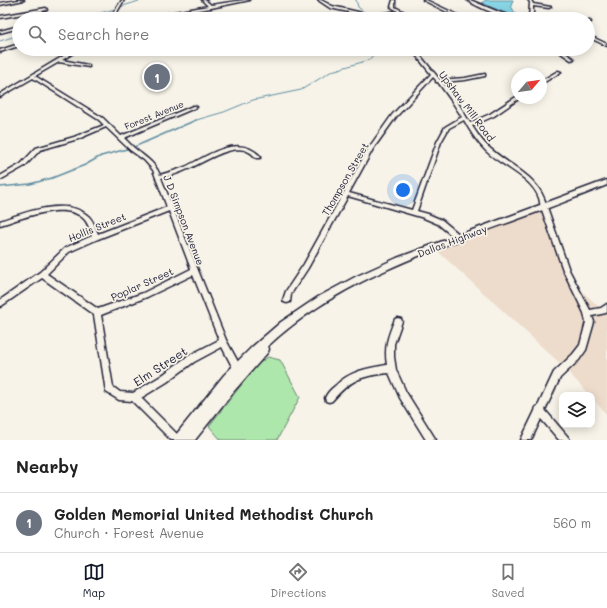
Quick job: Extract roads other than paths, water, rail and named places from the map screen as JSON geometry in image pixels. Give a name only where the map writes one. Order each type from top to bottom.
[{"type":"main road","name":"Dallas Highway","points":[[178,440],[239,372],[303,313],[334,292],[374,272],[458,237],[544,207],[607,182]]},
{"type":"main road","name":"Dallas Highway","points":[[187,440],[239,372]]},
{"type":"street","points":[[0,4],[23,0]]},
{"type":"street","points":[[115,12],[123,0]]},
{"type":"street","points":[[203,0],[211,7]]},
{"type":"street","points":[[179,12],[249,0]]},
{"type":"street","points":[[319,0],[331,7],[353,12]]},
{"type":"street","points":[[394,0],[393,7],[401,11]]},
{"type":"street","points":[[424,0],[450,12]]},
{"type":"street","points":[[468,0],[495,12]]},
{"type":"street","points":[[529,0],[531,12]]},
{"type":"street","points":[[531,5],[549,8]]},
{"type":"street","points":[[29,12],[46,9]]},
{"type":"street","points":[[395,12],[401,11]]},
{"type":"street","points":[[0,17],[12,15]]},
{"type":"street","points":[[0,32],[12,29]]},
{"type":"street","points":[[595,39],[607,45]]},
{"type":"street","points":[[0,51],[12,47]]},
{"type":"street","points":[[0,96],[67,56]]},
{"type":"street","name":"Upshaw Mill Road","points":[[418,56],[454,100],[464,118],[489,150],[537,188],[543,196],[544,207],[566,270],[588,313]]},
{"type":"street","points":[[568,56],[572,59]]},
{"type":"street","points":[[59,61],[88,66]]},
{"type":"street","points":[[547,79],[559,72]]},
{"type":"street","points":[[437,81],[465,79],[484,75]]},
{"type":"street","name":"J D Simpson Avenue","points":[[32,76],[76,102],[107,125],[120,138],[146,159],[159,177],[194,271],[223,342],[239,372]]},
{"type":"street","name":"Thompson Street","points":[[287,300],[288,293],[306,266],[371,149],[394,116],[433,76]]},
{"type":"street","points":[[470,125],[492,115],[511,103]]},
{"type":"street","name":"Forest Avenue","points":[[120,138],[195,107]]},
{"type":"street","points":[[414,212],[439,142],[447,127],[464,118]]},
{"type":"street","points":[[0,178],[23,165],[38,149],[76,138],[107,125]]},
{"type":"street","points":[[159,177],[187,168],[217,153],[232,148],[248,149],[254,152],[258,157]]},
{"type":"street","points":[[346,194],[414,212],[440,222],[458,237]]},
{"type":"street","name":"Hollis Street","points":[[0,304],[42,274],[67,250],[171,208]]},
{"type":"street","points":[[0,223],[46,209],[69,209],[86,216],[96,237]]},
{"type":"street","name":"Poplar Street","points":[[97,314],[145,295],[194,271]]},
{"type":"street","points":[[42,274],[97,314]]},
{"type":"street","points":[[526,440],[557,375],[576,357],[583,347],[590,322],[588,313],[603,311],[607,308]]},
{"type":"street","name":"Elm Street","points":[[97,314],[109,389],[120,396],[134,397],[164,379],[191,359],[223,342]]},
{"type":"street","points":[[398,321],[390,344],[391,369],[401,392],[431,440]]},
{"type":"street","points":[[329,398],[338,387],[363,372],[391,369]]},
{"type":"street","points":[[134,397],[178,440]]},
{"type":"street","points":[[539,410],[565,440]]},
{"type":"water","points":[[486,0],[513,0],[511,6],[514,12],[503,12],[481,3]]},
{"type":"waterway","points":[[120,7],[142,0]]},
{"type":"waterway","points":[[356,0],[358,7],[364,12]]},
{"type":"waterway","points":[[104,12],[115,9]]},
{"type":"waterway","points":[[0,41],[12,37]]},
{"type":"waterway","points":[[195,120],[224,112],[253,100],[301,90],[332,71],[369,60],[372,56]]},
{"type":"waterway","points":[[134,147],[195,120]]},
{"type":"waterway","points":[[0,187],[30,184],[52,178],[85,165],[101,156],[127,149]]},
{"type":"place","name":"Golden Memorial United Methodist Church","points":[[157,77]]}]
